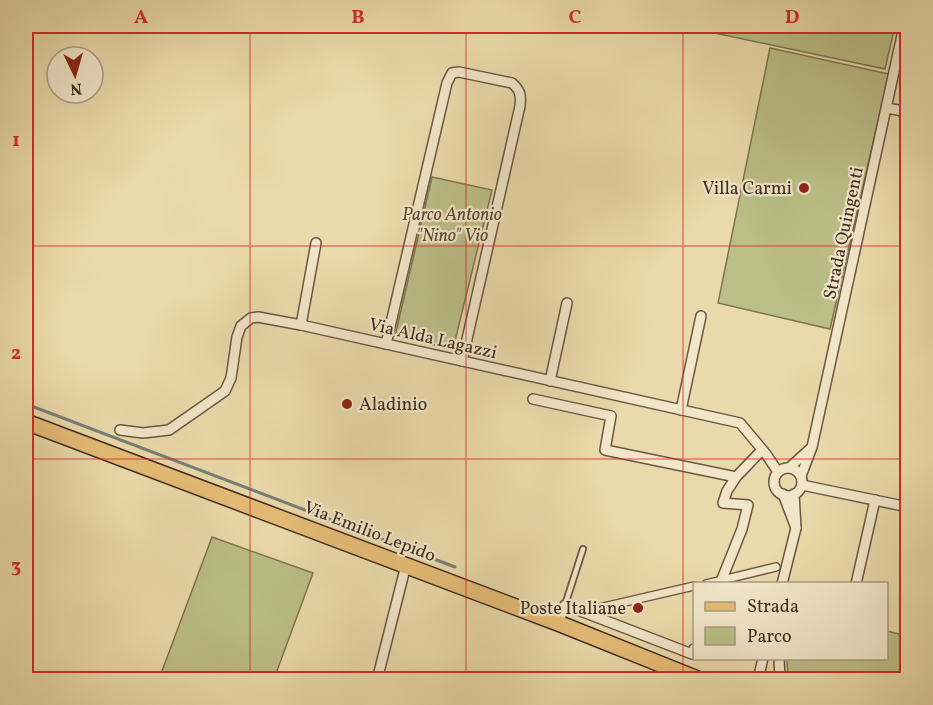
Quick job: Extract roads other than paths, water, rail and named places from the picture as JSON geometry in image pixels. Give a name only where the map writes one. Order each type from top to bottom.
[{"type":"main road","name":"Via Emilio Lepido","points":[[26,422],[558,623],[700,680]]},
{"type":"street","name":"Strada Quingenti","points":[[801,480],[812,447],[904,26]]},
{"type":"street","points":[[386,344],[447,83],[452,73],[459,72],[512,83],[521,95],[520,106],[462,361]]},
{"type":"street","points":[[887,108],[908,112]]},
{"type":"street","points":[[300,325],[316,243]]},
{"type":"street","points":[[550,381],[567,303]]},
{"type":"street","points":[[681,410],[701,316]]},
{"type":"street","name":"Via Alda Lagazzi","points":[[120,430],[143,433],[169,430],[225,391],[231,378],[237,337],[241,326],[251,318],[258,317],[740,423],[778,472]]},
{"type":"street","points":[[533,399],[611,416],[605,450],[736,477]]},
{"type":"street","points":[[795,528],[783,494],[774,485],[778,472],[789,468],[812,447]]},
{"type":"street","points":[[721,582],[742,529],[748,505],[723,503],[736,477],[762,450]]},
{"type":"street","points":[[789,468],[796,470],[801,480],[908,507]]},
{"type":"street","points":[[782,582],[795,528],[794,494],[801,480]]},
{"type":"street","points":[[783,494],[794,494]]},
{"type":"street","points":[[856,582],[875,500]]},
{"type":"street","points":[[377,680],[406,565]]},
{"type":"street","points":[[721,582],[776,567]]},
{"type":"street","points":[[591,615],[599,608],[693,586]]},
{"type":"street","points":[[558,623],[565,605],[693,654]]},
{"type":"street","points":[[758,680],[763,660]]},
{"type":"street","points":[[779,660],[779,678]]},
{"type":"lane","points":[[565,605],[583,549]]},
{"type":"waterway","points":[[26,404],[455,567]]},
{"type":"place","name":"Villa Carmi","points":[[804,188]]},
{"type":"place","name":"Aladinio","points":[[347,404]]},
{"type":"place","name":"Poste Italiane","points":[[638,608]]},
{"type":"park label","name":"Parco Antonio \"Nino\" Vio","points":[[452,224]]}]
